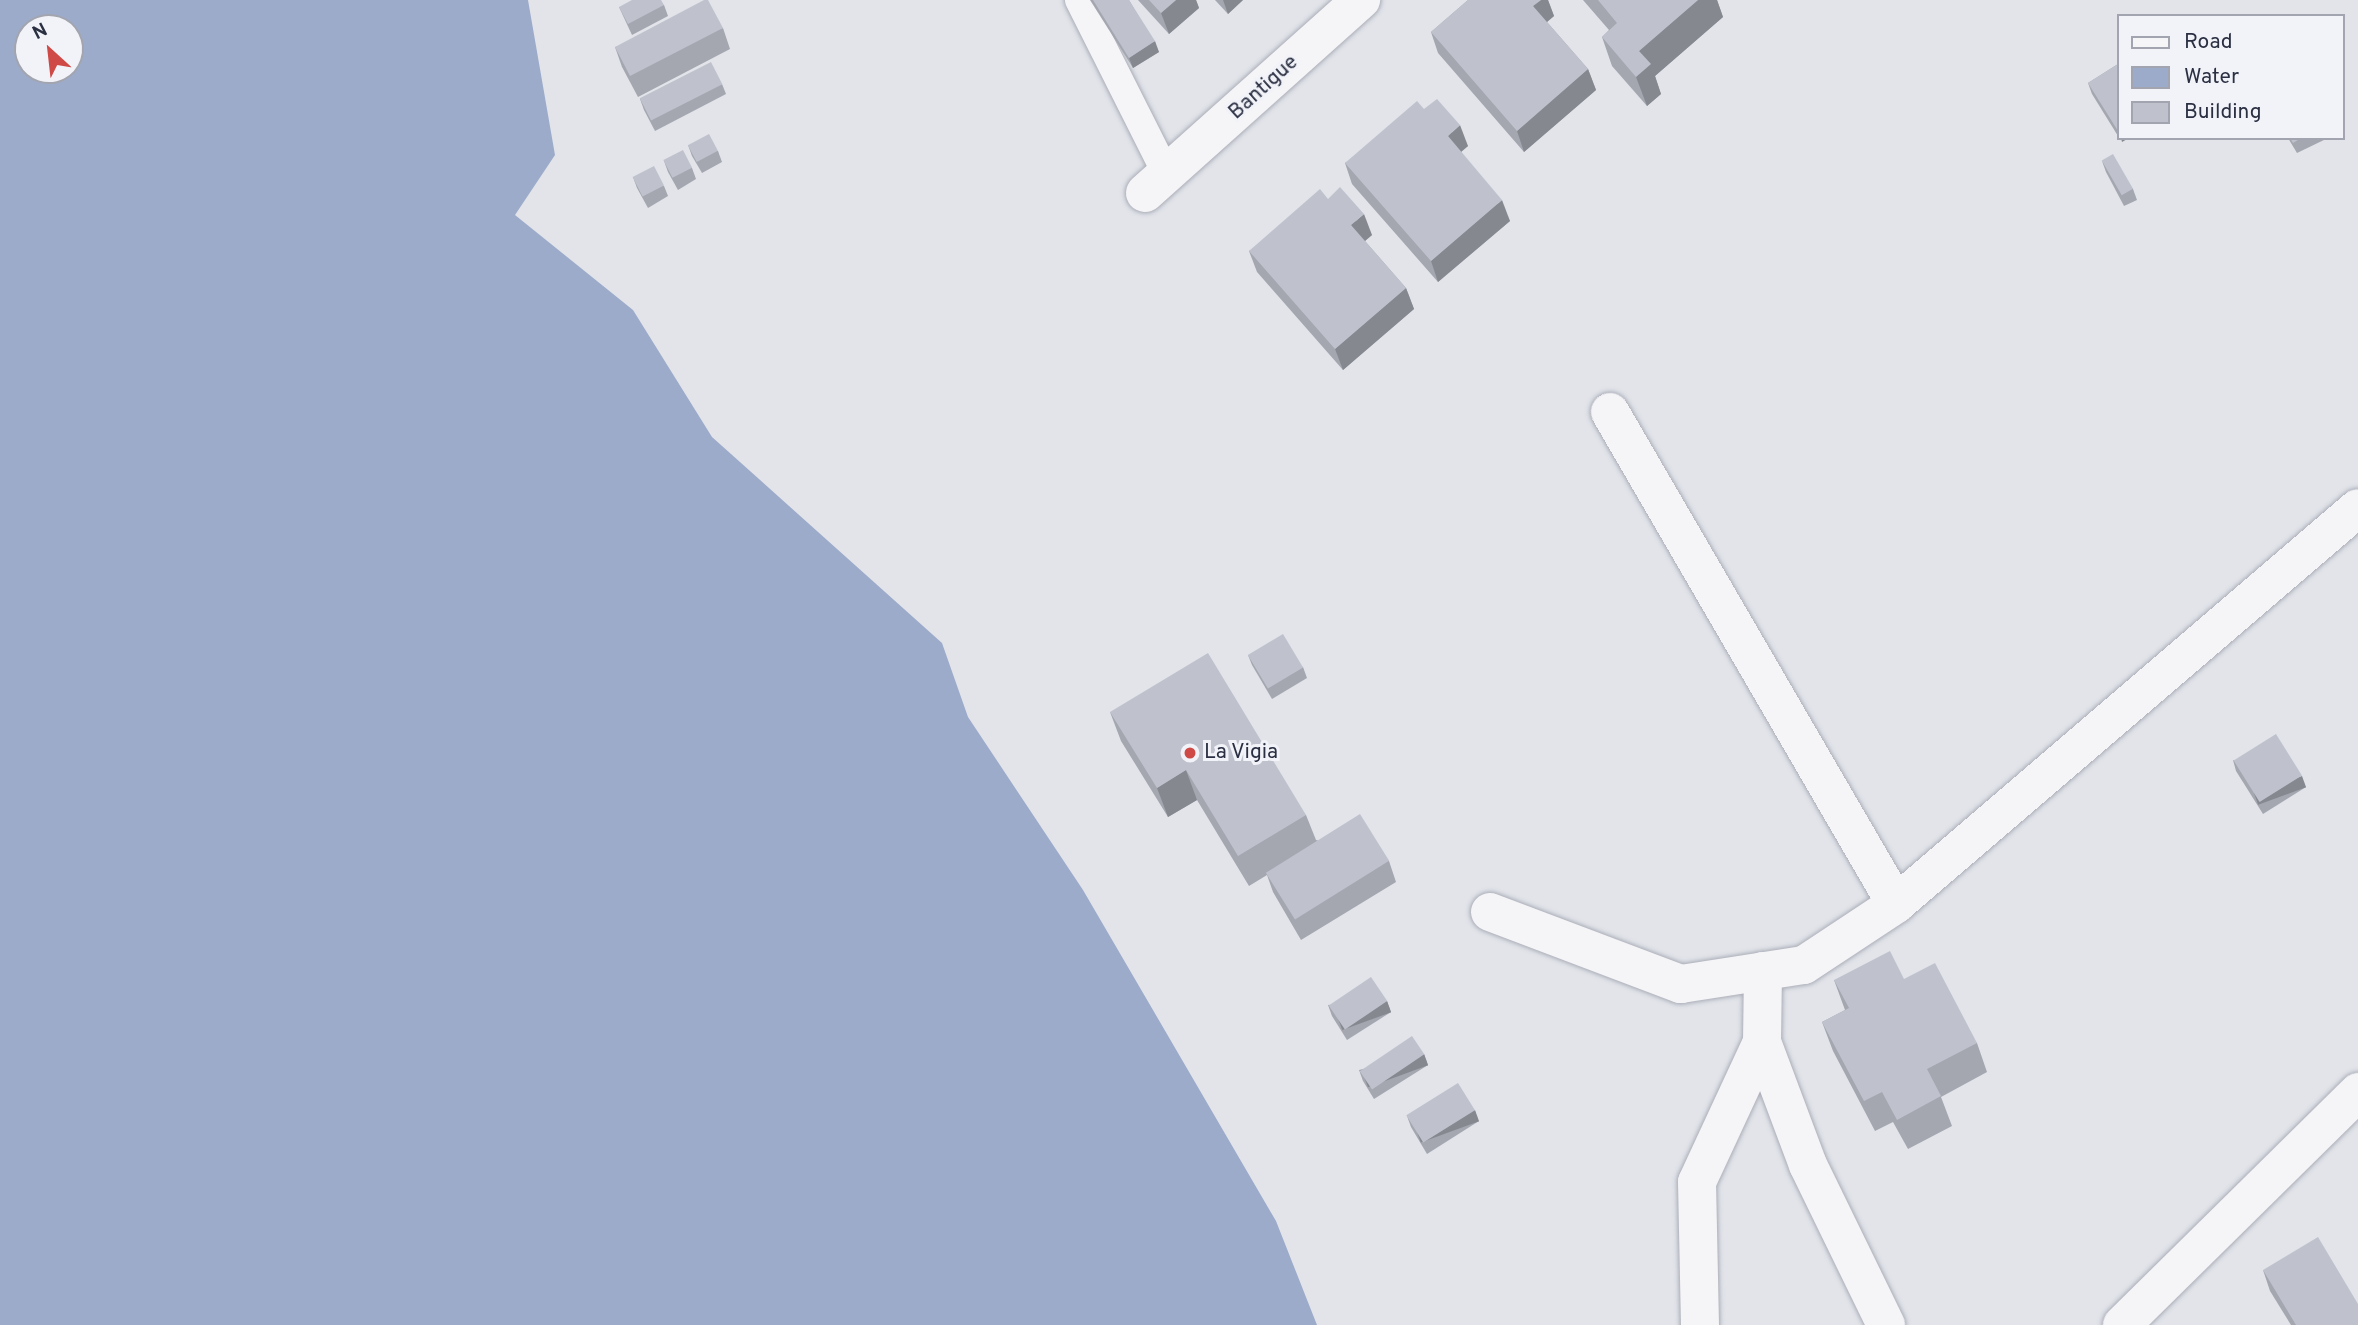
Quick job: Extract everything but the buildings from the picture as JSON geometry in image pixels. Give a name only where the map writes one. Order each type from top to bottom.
[{"type":"street","name":"Bantigue","points":[[1156,185],[1361,0]]},
{"type":"street","points":[[1610,411],[1896,904]]},
{"type":"street","points":[[1490,912],[1681,984],[1804,965],[1896,904],[2358,508]]},
{"type":"street","points":[[1762,971],[1762,1042],[1808,1165],[1886,1325]]},
{"type":"street","points":[[1700,1325],[1698,1182],[1762,1042]]},
{"type":"street","points":[[2122,1325],[2358,1091]]},
{"type":"lane","points":[[1079,0],[1156,185]]},
{"type":"water","points":[[0,0],[528,0],[555,155],[515,215],[633,310],[712,437],[942,643],[968,717],[1083,890],[1276,1221],[1317,1325],[0,1325]]},
{"type":"place","name":"La Vigia","points":[[1190,753]]}]
